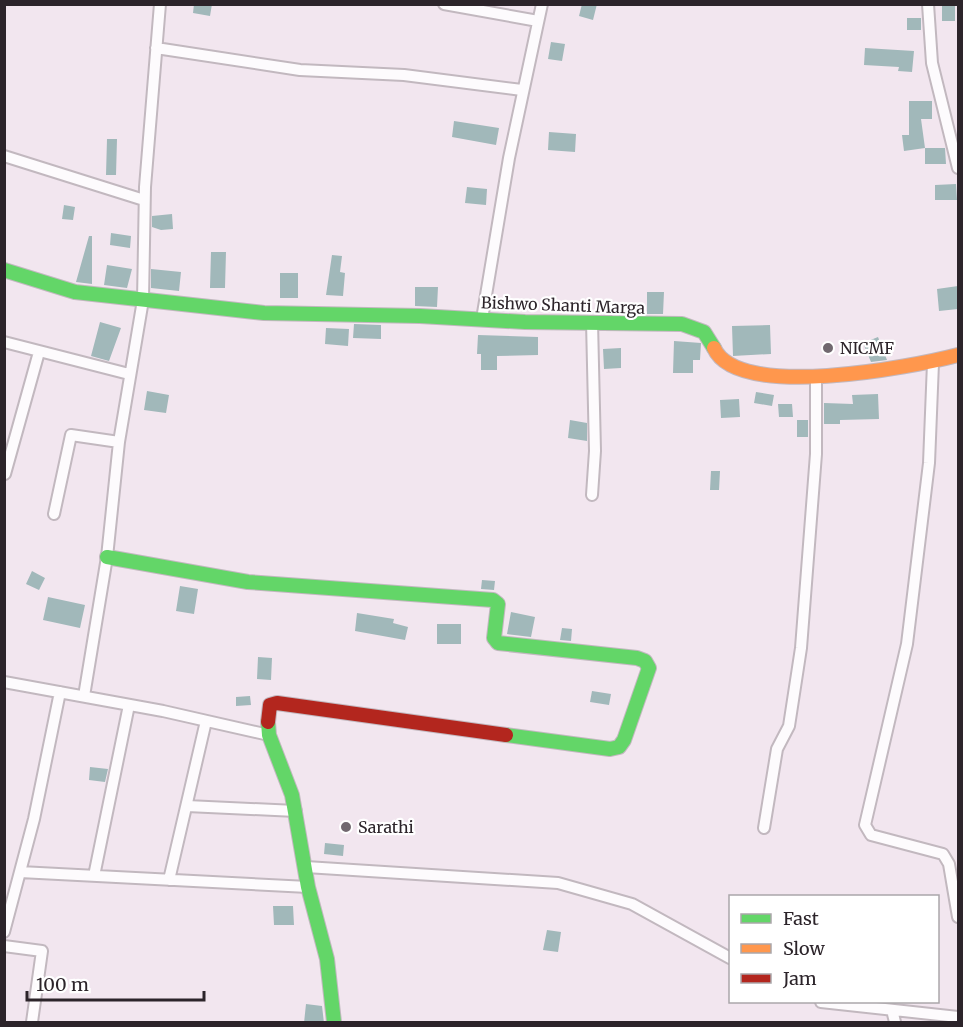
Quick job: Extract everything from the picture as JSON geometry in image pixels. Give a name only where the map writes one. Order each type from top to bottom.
[{"type":"street","points":[[84,696],[107,557],[118,442],[128,398],[129,374],[142,300],[144,200],[160,4]]},
{"type":"street","points":[[444,4],[538,21]]},
{"type":"street","points":[[482,319],[522,90],[542,4]]},
{"type":"street","points":[[928,4],[932,63],[958,168]]},
{"type":"street","points":[[156,48],[300,70],[404,75],[522,90]]},
{"type":"street","points":[[4,156],[144,200]]},
{"type":"street","name":"Bishwo Shanti Marga","points":[[4,270],[75,292],[264,313],[697,327],[709,335],[718,356],[726,366],[746,373],[816,376],[880,371],[933,363],[958,355]]},
{"type":"street","points":[[592,322],[595,451],[592,495]]},
{"type":"street","points":[[4,342],[129,374]]},
{"type":"street","points":[[5,474],[39,352]]},
{"type":"street","points":[[933,363],[929,463],[907,644],[865,825],[872,835],[943,854],[949,864],[958,917]]},
{"type":"street","points":[[765,828],[777,749],[789,726],[801,648],[816,454],[816,376]]},
{"type":"street","points":[[54,514],[71,435],[118,442]]},
{"type":"street","points":[[107,557],[248,582],[493,600],[498,604],[494,638],[498,643],[637,658],[645,661],[649,668],[624,740],[619,747],[610,749],[277,703],[270,705],[268,709],[269,735],[296,811],[308,887],[327,959],[334,1023]]},
{"type":"street","points":[[4,682],[129,705],[269,735]]},
{"type":"street","points":[[4,932],[20,872],[60,693]]},
{"type":"street","points":[[94,876],[129,705]]},
{"type":"street","points":[[169,880],[206,721]]},
{"type":"street","points":[[187,806],[296,811]]},
{"type":"street","points":[[306,867],[558,883],[632,904],[729,956]]},
{"type":"street","points":[[20,872],[308,887]]},
{"type":"street","points":[[4,946],[42,951],[32,1023]]},
{"type":"street","points":[[830,1003],[958,1017]]},
{"type":"street","points":[[892,1010],[895,1023]]},
{"type":"building","points":[[194,4],[212,4],[210,16],[193,13]]},
{"type":"building","points":[[582,4],[597,4],[593,20],[579,16]]},
{"type":"building","points":[[942,4],[955,4],[955,21],[942,21]]},
{"type":"building","points":[[907,18],[921,18],[921,30],[907,30]]},
{"type":"building","points":[[551,42],[565,44],[562,61],[548,59]]},
{"type":"building","points":[[865,48],[914,51],[912,72],[898,71],[899,67],[864,65]]},
{"type":"building","points":[[909,101],[932,101],[932,119],[921,119],[925,148],[904,151],[902,135],[909,135]]},
{"type":"building","points":[[454,121],[499,128],[496,145],[452,137]]},
{"type":"building","points":[[549,132],[576,134],[575,152],[548,150]]},
{"type":"building","points":[[107,139],[117,139],[116,175],[106,175]]},
{"type":"building","points":[[925,148],[945,148],[946,164],[925,164]]},
{"type":"building","points":[[956,184],[957,200],[935,200],[935,185]]},
{"type":"building","points":[[467,187],[487,189],[486,205],[465,203]]},
{"type":"building","points":[[64,205],[75,207],[73,220],[62,219]]},
{"type":"building","points":[[172,214],[173,229],[161,230],[152,227],[152,216]]},
{"type":"building","points":[[111,233],[131,236],[130,248],[110,245]]},
{"type":"building","points":[[89,236],[92,236],[92,284],[76,282]]},
{"type":"building","points":[[211,252],[226,252],[225,288],[210,288]]},
{"type":"building","points":[[332,255],[342,256],[340,272],[345,273],[343,296],[326,295]]},
{"type":"building","points":[[107,265],[132,269],[127,288],[104,285]]},
{"type":"building","points":[[151,269],[181,272],[179,291],[151,288]]},
{"type":"building","points":[[280,273],[298,273],[298,298],[280,298]]},
{"type":"building","points":[[958,286],[958,309],[939,311],[937,289]]},
{"type":"building","points":[[415,287],[438,287],[437,307],[415,306]]},
{"type":"building","points":[[647,292],[664,292],[663,314],[647,314]]},
{"type":"building","points":[[100,322],[121,328],[109,361],[91,356]]},
{"type":"building","points":[[354,324],[381,325],[381,339],[353,338]]},
{"type":"building","points":[[770,325],[771,354],[733,356],[732,326]]},
{"type":"building","points":[[326,328],[349,329],[348,346],[325,344]]},
{"type":"building","points":[[478,335],[538,337],[538,355],[497,356],[497,370],[481,370],[481,354],[477,354]]},
{"type":"building","points":[[878,337],[887,360],[871,362],[863,343]]},
{"type":"building","points":[[674,341],[701,343],[700,360],[693,360],[693,373],[673,373]]},
{"type":"building","points":[[621,348],[621,368],[604,369],[603,349]]},
{"type":"building","points":[[147,391],[169,395],[166,413],[144,410]]},
{"type":"building","points":[[756,392],[774,395],[772,406],[754,403]]},
{"type":"building","points":[[878,394],[879,419],[840,420],[840,424],[824,424],[824,403],[853,404],[852,395]]},
{"type":"building","points":[[739,399],[740,417],[721,418],[720,400]]},
{"type":"building","points":[[778,404],[792,404],[793,417],[779,417]]},
{"type":"building","points":[[570,420],[587,423],[587,441],[568,438]]},
{"type":"building","points":[[797,420],[808,420],[808,437],[797,437]]},
{"type":"building","points":[[711,471],[720,471],[719,490],[710,490]]},
{"type":"building","points":[[32,571],[45,578],[39,590],[26,584]]},
{"type":"building","points":[[482,580],[495,581],[494,590],[481,589]]},
{"type":"building","points":[[180,586],[198,589],[194,614],[176,611]]},
{"type":"building","points":[[48,597],[85,605],[80,628],[43,620]]},
{"type":"building","points":[[511,612],[535,617],[531,637],[507,634]]},
{"type":"building","points":[[357,613],[394,619],[393,623],[408,627],[405,640],[355,631]]},
{"type":"building","points":[[437,624],[461,624],[461,644],[437,644]]},
{"type":"building","points":[[562,628],[572,629],[571,641],[560,640]]},
{"type":"building","points":[[258,657],[272,658],[271,680],[257,679]]},
{"type":"building","points":[[592,691],[611,694],[609,705],[590,702]]},
{"type":"building","points":[[250,696],[251,705],[236,706],[236,697]]},
{"type":"building","points":[[90,767],[108,769],[105,782],[89,780]]},
{"type":"building","points":[[325,843],[344,845],[343,856],[324,854]]},
{"type":"building","points":[[273,906],[293,906],[294,925],[274,925]]},
{"type":"building","points":[[547,930],[561,932],[558,952],[543,950]]},
{"type":"building","points":[[306,1004],[322,1006],[324,1023],[304,1023]]},
{"type":"traffic: fast","points":[[4,270],[75,292],[264,313],[420,316],[525,322],[682,324],[704,332],[714,348]]},
{"type":"traffic: fast","points":[[107,557],[248,582],[493,600],[498,604],[494,638],[498,643],[637,658],[645,661],[649,668],[624,740],[619,747],[610,749],[506,735]]},
{"type":"traffic: fast","points":[[268,722],[269,735],[292,795],[308,887],[327,959],[334,1022]]},
{"type":"traffic: slow","points":[[714,348],[729,364],[755,373],[789,377],[867,372],[958,355]]},
{"type":"traffic: jam","points":[[268,722],[270,705],[277,703],[506,735]]},
{"type":"place","name":"NICMF","points":[[828,348]]},
{"type":"place","name":"Sarathi","points":[[346,827]]}]
